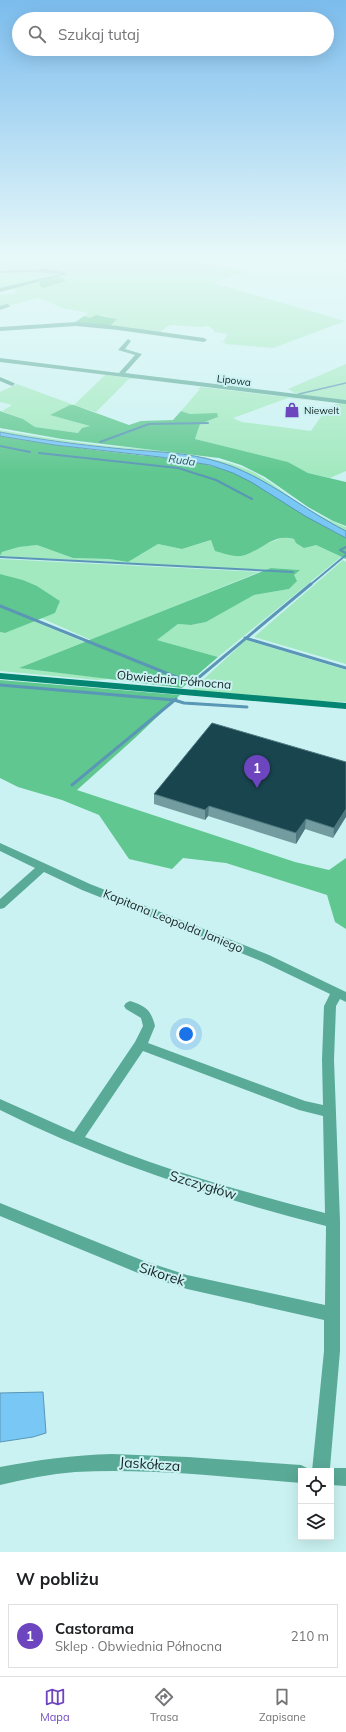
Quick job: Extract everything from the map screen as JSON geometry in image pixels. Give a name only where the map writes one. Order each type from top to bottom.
[{"type":"main road","name":"Obwiednia Północna","points":[[0,676],[346,706]]},
{"type":"street","points":[[143,331],[204,340]]},
{"type":"street","points":[[120,375],[138,354],[121,350],[128,341]]},
{"type":"street","name":"Lipowa","points":[[0,360],[346,402]]},
{"type":"street","points":[[0,379],[12,384]]},
{"type":"street","name":"Kapitana Leopolda Janiego","points":[[0,847],[86,887],[256,954],[342,994]]},
{"type":"street","points":[[0,905],[42,867]]},
{"type":"street","points":[[321,1468],[330,1378],[332,1314],[333,1221],[329,1112],[330,1006],[342,994]]},
{"type":"street","points":[[76,1140],[140,1045],[149,1026],[146,1015],[130,1006]]},
{"type":"street","points":[[140,1045],[304,1106],[329,1112]]},
{"type":"street","name":"Szczygłów","points":[[0,1104],[76,1140],[190,1182],[333,1221]]},
{"type":"street","name":"Sikorek","points":[[0,1209],[117,1258],[187,1282],[332,1314]]},
{"type":"street","name":"Jaskółcza","points":[[0,1476],[49,1466],[117,1462],[298,1474]]},
{"type":"street","points":[[334,1476],[346,1477]]},
{"type":"green space","points":[[140,331],[161,331],[158,334]]},
{"type":"green space","points":[[317,331],[273,348],[225,344],[225,342],[220,342],[224,341],[228,334],[214,332]]},
{"type":"green space","points":[[346,364],[346,400],[298,395],[288,389]]},
{"type":"green space","points":[[86,372],[137,379],[129,379],[96,412],[74,405],[105,375]]},
{"type":"green space","points":[[17,384],[74,405],[51,415],[90,426],[78,433],[35,427],[23,419],[2,411],[12,405],[0,402],[0,392]]},
{"type":"green space","points":[[201,387],[327,402],[288,398],[233,418],[242,422],[311,431],[330,408],[340,403],[346,403],[346,471],[330,478],[308,473],[288,462],[195,439],[200,424],[218,417],[190,414],[181,411],[200,389],[197,389]]},
{"type":"green space","points":[[70,405],[74,405],[129,425],[141,421],[173,420],[181,411],[190,414],[217,413],[218,417],[200,424],[195,439],[288,462],[308,473],[346,482],[346,526],[333,521],[308,507],[265,477],[241,465],[219,458],[62,439],[0,428],[0,411],[23,419],[35,427],[78,433],[82,428],[90,426],[50,415]]},
{"type":"green space","points":[[0,430],[99,445],[187,454],[221,461],[247,469],[256,474],[310,510],[330,521],[346,527],[346,531],[314,513],[253,476],[219,462],[163,452],[48,440],[0,432]]},
{"type":"green space","points":[[0,436],[64,446],[195,462],[233,473],[262,487],[346,538],[346,559],[316,545],[304,548],[296,543],[294,539],[286,538],[273,541],[255,551],[241,556],[215,551],[211,540],[182,549],[158,544],[128,562],[109,559],[73,558],[37,545],[19,547],[2,552],[0,556]]},
{"type":"green space","points":[[285,537],[316,545],[341,557],[218,657],[157,640],[178,624],[191,625],[206,622],[254,595],[289,589],[294,575],[299,570],[271,568],[266,570],[0,556],[2,552],[19,547],[37,545],[73,558],[109,559],[128,562],[158,544],[182,549],[212,540],[253,552],[260,546]]},
{"type":"green space","points":[[0,559],[259,572],[91,640],[41,618],[55,613],[60,601],[37,586],[23,580],[0,574]]},
{"type":"green space","points":[[343,560],[346,562],[346,664],[254,637]]},
{"type":"green space","points":[[271,568],[300,570],[294,575],[297,581],[289,589],[254,595],[206,622],[191,625],[178,624],[157,640],[218,657],[182,688],[19,668]]},
{"type":"green space","points":[[0,574],[23,580],[37,586],[60,601],[55,613],[5,633],[0,632]]},
{"type":"green space","points":[[33,621],[84,642],[20,668],[111,679],[97,680],[0,671],[0,632],[5,633]]},
{"type":"green space","points":[[246,640],[346,670],[346,702],[192,690]]},
{"type":"green space","points":[[0,680],[180,695],[77,790],[295,862],[329,870],[346,858],[346,929],[335,922],[327,895],[226,863],[183,858],[172,869],[129,859],[99,815],[62,800],[18,787],[0,778]]},
{"type":"water","name":"Ruda","points":[[0,432],[77,444],[183,454],[219,462],[236,468],[268,484],[346,531],[346,538],[305,516],[251,482],[233,473],[210,465],[160,457],[55,445],[0,436]]},
{"type":"water","points":[[43,1392],[46,1433],[33,1437],[0,1442],[0,1393]]},
{"type":"building","points":[[212,723],[346,762],[346,809],[334,828],[306,819],[296,833],[209,806],[205,810],[154,794]]},
{"type":"waterway","points":[[299,394],[346,383]]},
{"type":"waterway","points":[[100,442],[149,424],[208,423]]},
{"type":"waterway","points":[[0,446],[30,452]]},
{"type":"waterway","name":"Ruda","points":[[39,453],[178,468],[216,480],[252,499]]},
{"type":"waterway","points":[[346,547],[340,550],[346,553]]},
{"type":"waterway","points":[[310,585],[346,555]]},
{"type":"waterway","points":[[0,557],[293,572]]},
{"type":"waterway","points":[[246,638],[311,584]]},
{"type":"waterway","points":[[0,606],[191,684]]},
{"type":"waterway","points":[[191,684],[246,638]]},
{"type":"waterway","points":[[246,638],[346,668]]},
{"type":"waterway","points":[[0,685],[175,700]]},
{"type":"waterway","points":[[72,785],[175,700]]},
{"type":"waterway","points":[[175,700],[184,703],[247,707]]},
{"type":"place","name":"Niewelt","points":[[292,410]]},
{"type":"place","name":"Castorama","points":[[257,788]]}]
